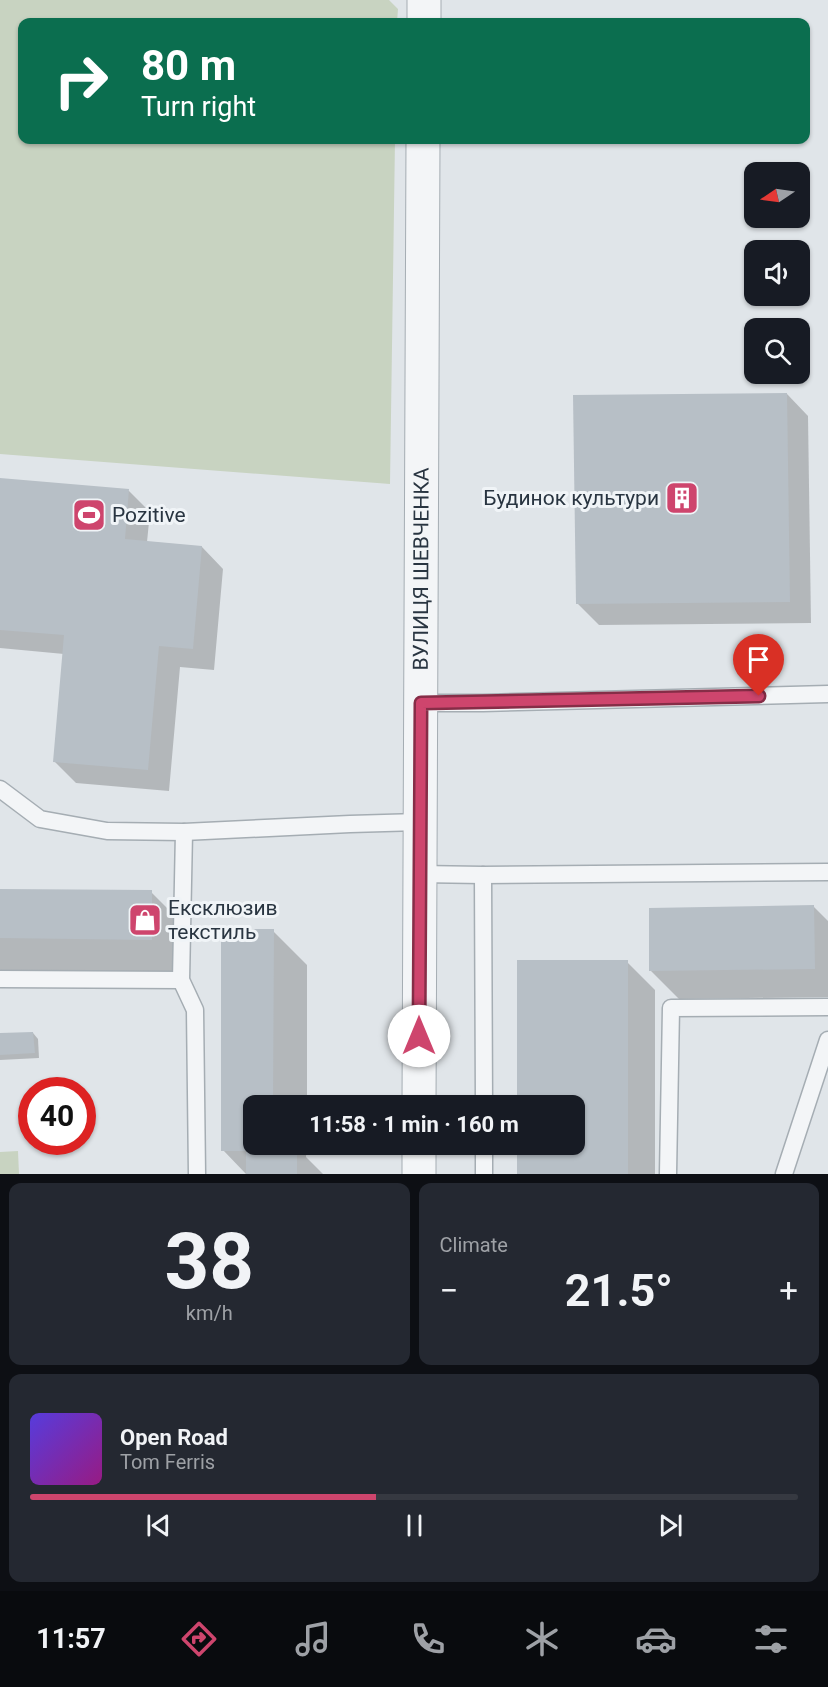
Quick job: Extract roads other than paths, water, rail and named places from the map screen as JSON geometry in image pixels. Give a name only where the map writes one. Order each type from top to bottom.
[{"type":"street","points":[[424,0],[424,18]]},
{"type":"street","name":"ВУЛИЦЯ ШЕВЧЕНКА","points":[[419,1095],[423,144]]},
{"type":"street","points":[[419,1155],[419,1174]]},
{"type":"lane","points":[[421,703],[828,694]]},
{"type":"lane","points":[[0,789],[40,819],[107,831],[184,832],[419,822]]},
{"type":"lane","points":[[184,832],[181,980],[195,1010],[197,1174]]},
{"type":"lane","points":[[419,874],[828,872]]},
{"type":"lane","points":[[483,875],[484,1095]]},
{"type":"lane","points":[[0,979],[181,980]]},
{"type":"lane","points":[[668,1174],[671,1008],[828,1007]]},
{"type":"lane","points":[[784,1174],[828,1040]]},
{"type":"lane","points":[[484,1155],[484,1174]]},
{"type":"place","name":"Будинок культури","points":[[682,498]]},
{"type":"place","name":"Pozitive","points":[[89,515]]},
{"type":"place","name":"Ексклюзив текстиль","points":[[145,920]]}]
